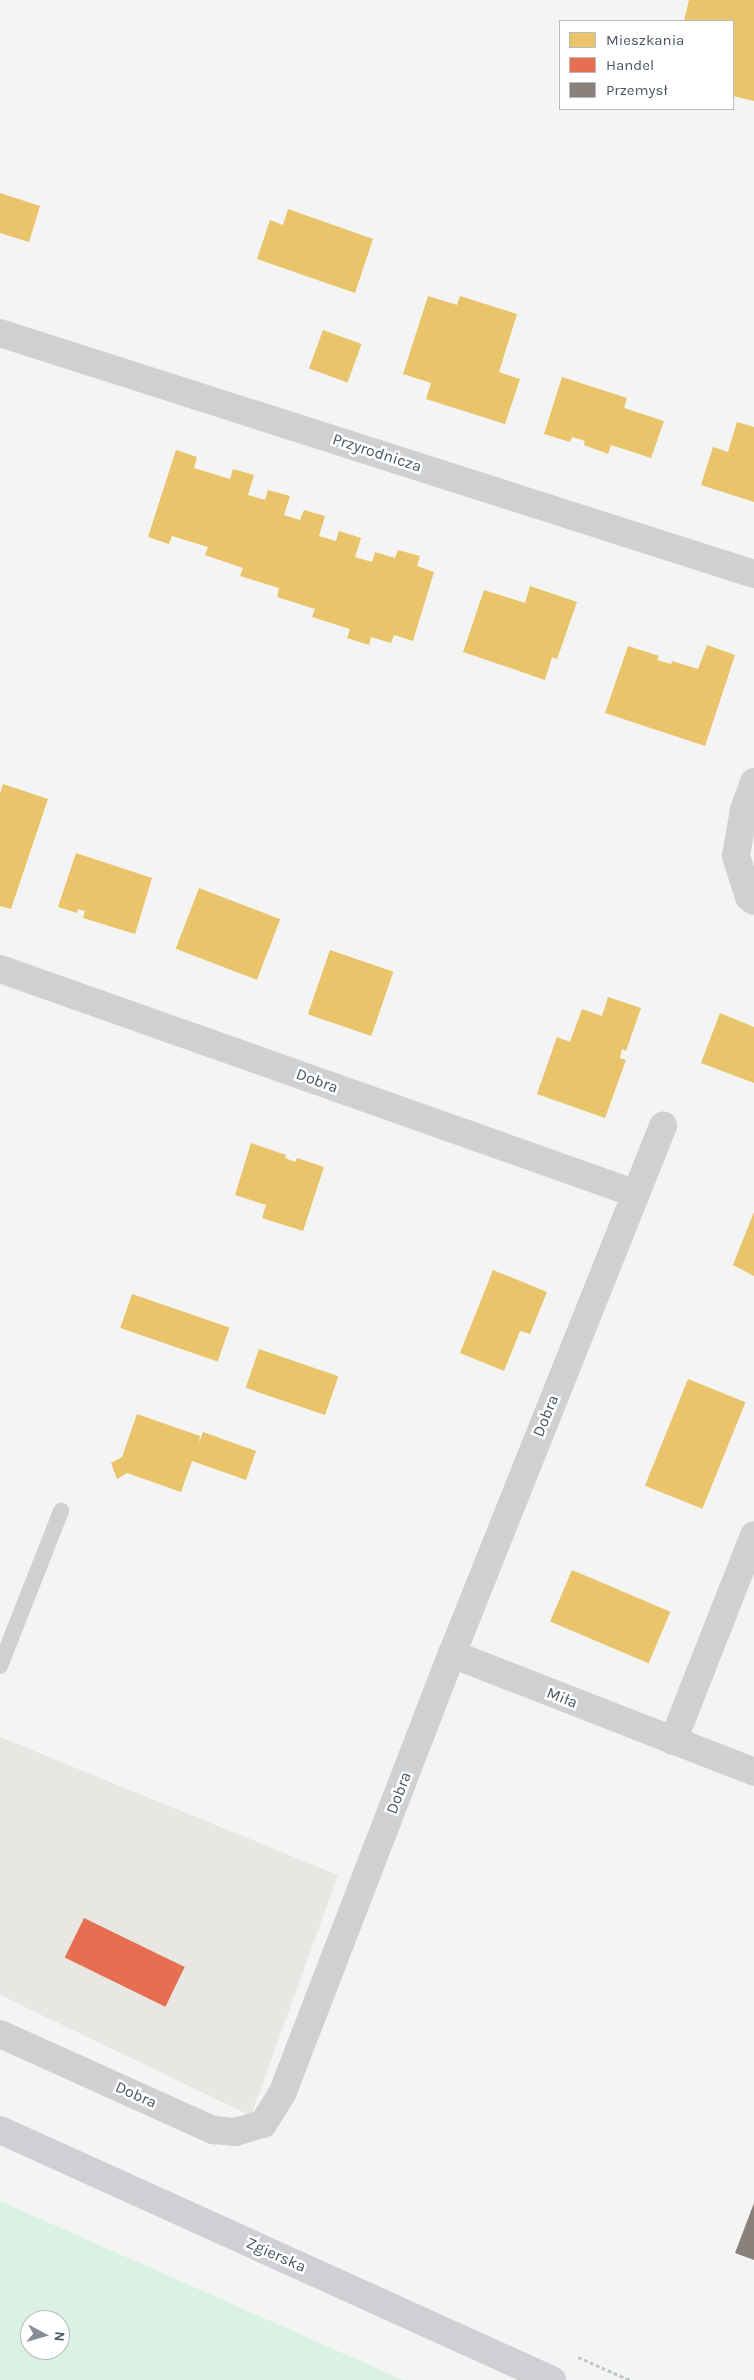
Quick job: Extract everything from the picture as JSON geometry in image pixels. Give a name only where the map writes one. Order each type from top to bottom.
[{"type":"main road","name":"Zgierska","points":[[0,2130],[552,2380]]},
{"type":"street","name":"Przyrodnicza","points":[[0,333],[754,574]]},
{"type":"street","points":[[754,782],[744,810],[736,856],[749,897],[754,901]]},
{"type":"street","name":"Dobra","points":[[0,969],[634,1193]]},
{"type":"street","name":"Dobra","points":[[0,2034],[213,2130],[235,2132],[264,2124],[282,2094],[452,1654],[634,1193],[663,1126]]},
{"type":"street","points":[[673,1741],[754,1535]]},
{"type":"street","name":"Miła","points":[[452,1654],[754,1772]]},
{"type":"lane","points":[[0,1666],[61,1511]]},
{"type":"shaded area","points":[[0,1737],[338,1875],[251,2116],[0,1995]]},
{"type":"green space","points":[[0,2201],[403,2380],[0,2380]]},
{"type":"building: Mieszkania","points":[[689,0],[754,0],[754,101],[734,96],[734,20],[684,20]]},
{"type":"building: Mieszkania","points":[[0,193],[40,206],[29,242],[0,233]]},
{"type":"building: Mieszkania","points":[[288,209],[373,239],[355,293],[257,259],[270,220],[283,225]]},
{"type":"building: Mieszkania","points":[[428,296],[457,305],[460,296],[517,314],[499,372],[520,379],[505,424],[426,399],[431,383],[403,374]]},
{"type":"building: Mieszkania","points":[[323,330],[362,344],[348,383],[309,369]]},
{"type":"building: Mieszkania","points":[[562,377],[627,398],[624,408],[664,421],[651,458],[611,445],[608,454],[584,445],[585,441],[572,437],[570,442],[544,434]]},
{"type":"building: Mieszkania","points":[[737,422],[754,427],[754,502],[701,485],[713,447],[728,452]]},
{"type":"building: Mieszkania","points":[[176,450],[197,457],[194,468],[230,479],[233,469],[254,475],[248,495],[265,500],[268,490],[290,496],[284,515],[300,520],[304,510],[325,516],[319,536],[336,541],[339,531],[361,538],[355,557],[372,562],[375,552],[395,558],[398,550],[420,556],[417,566],[434,572],[413,641],[394,635],[391,643],[371,637],[369,645],[347,638],[350,629],[312,617],[315,609],[277,597],[279,588],[240,576],[243,568],[205,555],[208,547],[172,536],[169,544],[148,537]]},
{"type":"building: Mieszkania","points":[[530,586],[577,602],[557,659],[552,657],[545,680],[463,652],[484,590],[525,603]]},
{"type":"building: Mieszkania","points":[[707,645],[735,655],[705,746],[605,713],[628,646],[659,656],[657,660],[671,664],[672,661],[698,669]]},
{"type":"building: Mieszkania","points":[[3,784],[48,799],[11,909],[0,906],[0,794]]},
{"type":"building: Mieszkania","points":[[76,853],[152,878],[135,934],[83,918],[85,911],[78,909],[77,913],[58,907]]},
{"type":"building: Mieszkania","points":[[199,888],[280,919],[257,980],[176,949]]},
{"type":"building: Mieszkania","points":[[330,950],[393,972],[371,1036],[308,1014]]},
{"type":"building: Mieszkania","points":[[608,997],[641,1008],[626,1051],[622,1049],[620,1058],[626,1060],[605,1118],[537,1094],[557,1037],[570,1042],[582,1009],[602,1016]]},
{"type":"building: Mieszkania","points":[[720,1013],[754,1027],[754,1083],[701,1063]]},
{"type":"building: Mieszkania","points":[[251,1143],[286,1155],[285,1158],[295,1162],[297,1158],[324,1167],[303,1231],[262,1218],[266,1205],[235,1195]]},
{"type":"building: Mieszkania","points":[[754,1212],[754,1276],[733,1265]]},
{"type":"building: Mieszkania","points":[[493,1270],[547,1292],[530,1334],[520,1331],[504,1371],[460,1353]]},
{"type":"building: Mieszkania","points":[[132,1294],[229,1328],[218,1362],[120,1328]]},
{"type":"building: Mieszkania","points":[[259,1349],[338,1376],[325,1415],[246,1388]]},
{"type":"building: Mieszkania","points":[[688,1379],[745,1402],[702,1509],[645,1486]]},
{"type":"building: Mieszkania","points":[[137,1414],[200,1436],[199,1443],[203,1432],[256,1451],[246,1480],[192,1461],[181,1492],[127,1473],[117,1479],[111,1463],[122,1457]]},
{"type":"building: Mieszkania","points":[[572,1570],[670,1612],[649,1663],[550,1622]]},
{"type":"building: Handel","points":[[84,1918],[185,1967],[165,2007],[65,1958]]},
{"type":"building: Przemysł","points":[[754,2203],[754,2260],[735,2253]]}]
